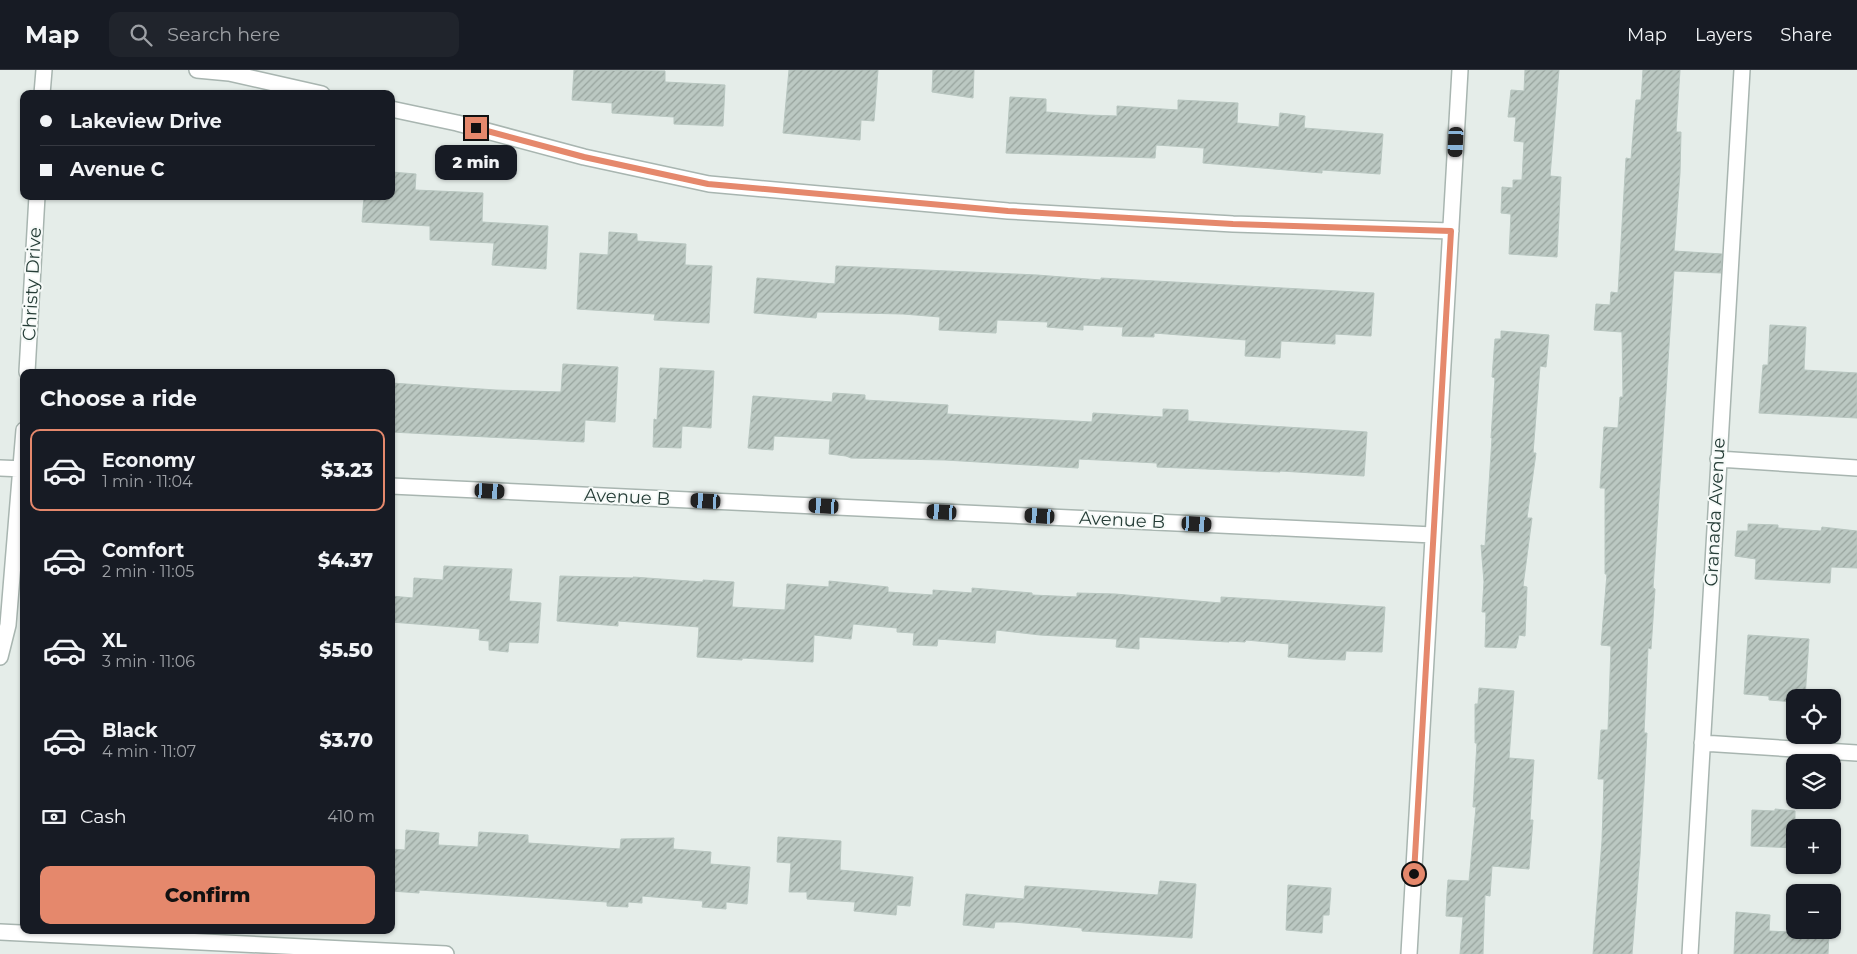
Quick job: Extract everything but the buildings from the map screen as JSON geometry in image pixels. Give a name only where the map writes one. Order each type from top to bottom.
[{"type":"street","points":[[42,90],[44,70]]},
{"type":"street","points":[[197,70],[230,74],[304,90]]},
{"type":"street","points":[[1409,954],[1460,70]]},
{"type":"street","name":"Granada Avenue","points":[[1690,954],[1742,70]]},
{"type":"street","points":[[395,110],[457,123],[584,157],[708,184],[1017,212],[1233,224],[1451,231]]},
{"type":"street","name":"Christy Drive","points":[[27,369],[37,200]]},
{"type":"street","points":[[1718,459],[1857,468]]},
{"type":"street","points":[[0,468],[20,469]]},
{"type":"street","name":"Avenue B","points":[[395,486],[1433,535]]},
{"type":"street","points":[[0,657],[8,625],[20,500]]},
{"type":"street","points":[[1702,743],[1857,753]]},
{"type":"street","points":[[0,932],[20,933]]},
{"type":"street","points":[[41,934],[446,954]]},
{"type":"route","points":[[476,128],[584,157],[708,184],[1008,211],[1233,224],[1451,231],[1414,874]]}]
